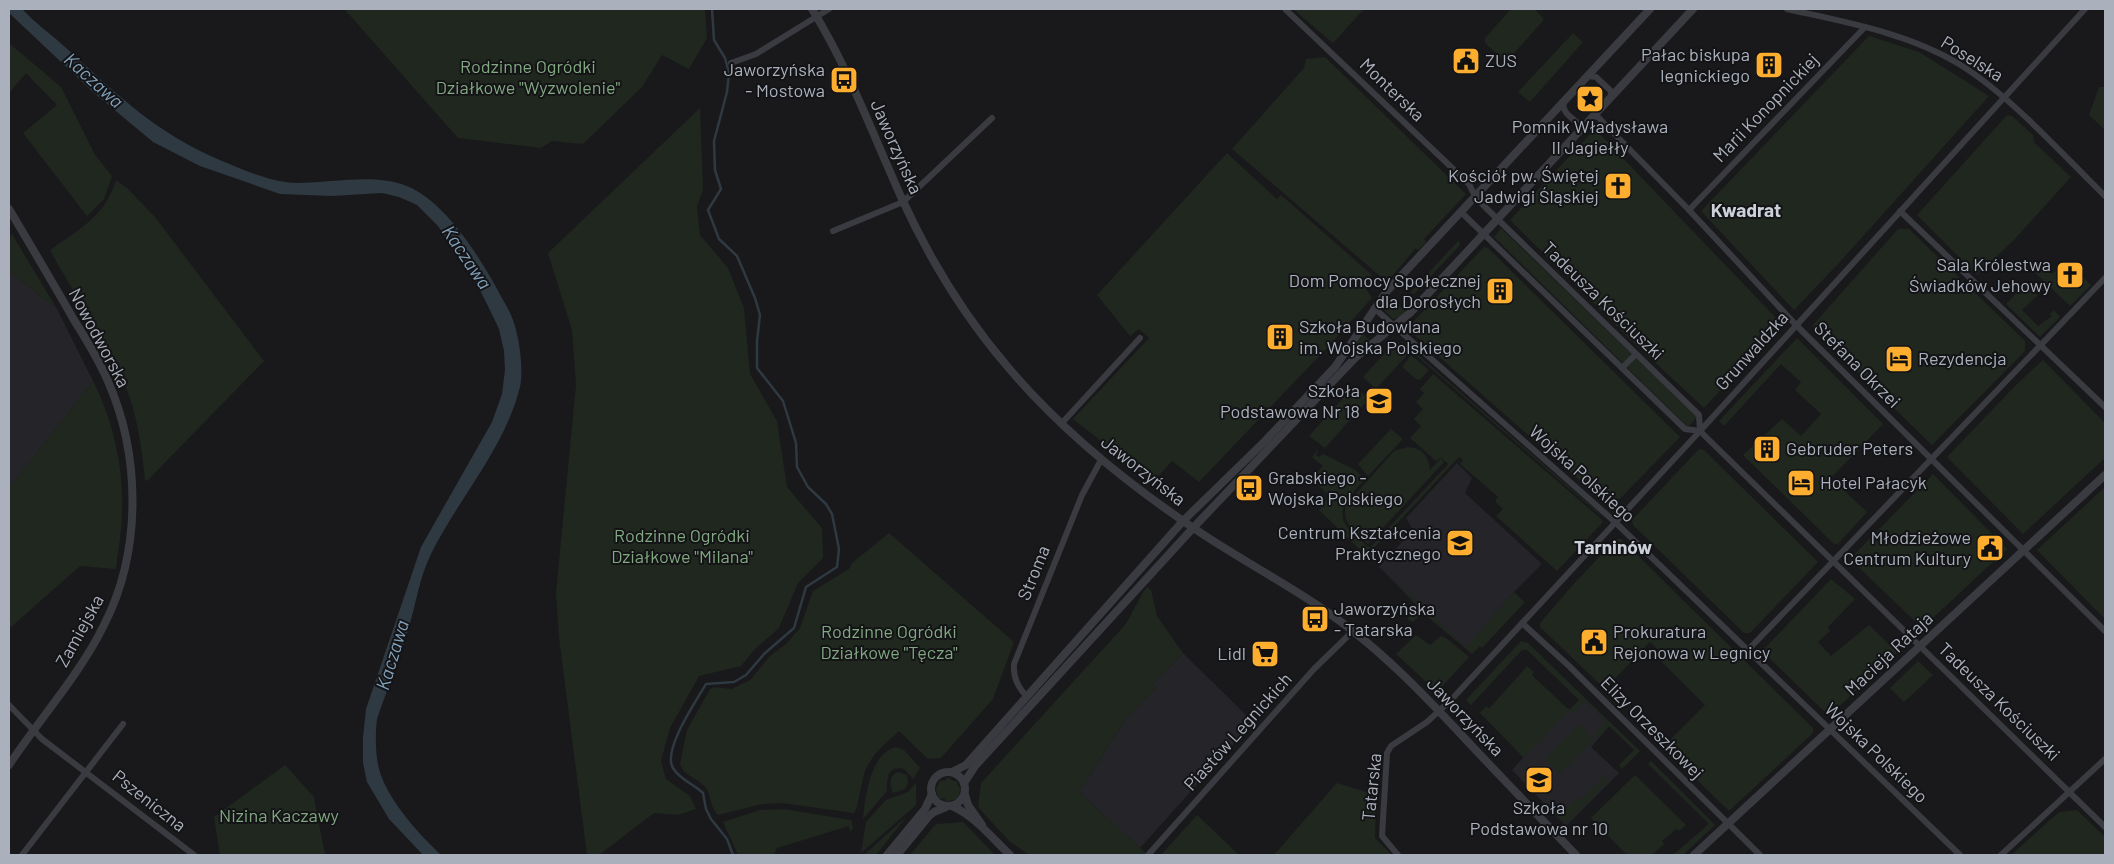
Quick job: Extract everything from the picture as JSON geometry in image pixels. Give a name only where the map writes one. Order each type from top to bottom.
[{"type":"street","name":"Jaworzyńska","points":[[812,9],[850,77],[903,202],[937,265],[975,325],[1006,366],[1061,424],[1101,460],[1193,528],[1323,609],[1391,663],[1576,855]]},
{"type":"street","points":[[731,63],[756,54],[828,9]]},
{"type":"street","name":"Monterska","points":[[1285,9],[1469,184],[1475,196]]},
{"type":"street","points":[[888,855],[925,809],[932,794],[932,786],[936,777],[952,772],[966,764],[1028,697],[1183,521],[1265,440],[1340,360],[1387,291],[1650,9]]},
{"type":"street","points":[[964,783],[975,766],[1193,528],[1359,354],[1395,328],[1693,9]]},
{"type":"street","name":"Poselska","points":[[1787,9],[1865,27],[1909,41],[1960,64],[2004,97],[2105,196]]},
{"type":"street","name":"Grunwaldzka","points":[[1439,711],[1700,431],[2085,9]]},
{"type":"street","name":"Marii Konopnickiej","points":[[1689,210],[1865,27]]},
{"type":"street","points":[[1588,76],[1596,77],[1611,92],[1611,97]]},
{"type":"street","points":[[1564,102],[1565,112],[1579,124],[1586,124]]},
{"type":"street","name":"Stefana Okrzei","points":[[1595,114],[1689,210],[1796,326],[2105,631]]},
{"type":"street","points":[[833,231],[903,202],[992,118]]},
{"type":"street","name":"Tadeusza Kościuszki","points":[[1475,196],[1698,415],[1700,431]]},
{"type":"street","name":"Nowodworska","points":[[9,210],[80,329],[108,381],[124,431],[131,472],[132,493]]},
{"type":"street","points":[[1900,211],[2105,406]]},
{"type":"street","name":"Tadeusza Kościuszki","points":[[1461,212],[1685,429],[1700,431],[2105,827]]},
{"type":"street","points":[[1748,650],[2105,278]]},
{"type":"street","name":"Wojska Polskiego","points":[[1374,308],[1615,522],[1960,855]]},
{"type":"street","points":[[1061,424],[1140,338]]},
{"type":"street","points":[[1622,368],[1636,354]]},
{"type":"street","points":[[1340,360],[1348,366]]},
{"type":"street","name":"Stroma","points":[[1028,697],[1020,689],[1014,678],[1014,664],[1082,495],[1101,460]]},
{"type":"street","name":"Macieja Rataja","points":[[1694,855],[2105,475]]},
{"type":"street","name":"Zamiejska","points":[[9,765],[87,656],[114,602],[130,539],[132,493]]},
{"type":"street","name":"Elizy Orzeszkowej","points":[[1522,623],[1569,666],[1760,855]]},
{"type":"street","name":"Piastów Legnickich","points":[[1148,855],[1314,668],[1353,631]]},
{"type":"street","name":"Pszeniczna","points":[[9,704],[33,730],[194,855]]},
{"type":"street","name":"Tatarska","points":[[1398,855],[1382,836],[1387,753],[1391,746],[1418,729],[1439,711]]},
{"type":"street","name":"Pszeniczna","points":[[86,771],[122,724]]},
{"type":"street","points":[[2001,855],[2105,759]]},
{"type":"street","points":[[22,855],[86,771]]},
{"type":"street","points":[[952,772],[960,776],[964,783],[968,805],[984,829]]},
{"type":"street","points":[[932,794],[938,803],[963,812],[984,829],[1010,855]]},
{"type":"street","points":[[898,855],[930,815],[937,810],[960,802],[965,795]]},
{"type":"shaded area","points":[[9,271],[57,309],[93,381],[9,488]]},
{"type":"shaded area","name":"Centrum Kształcenia Praktycznego","points":[[1457,463],[1472,478],[1465,493],[1542,564],[1514,592],[1466,648],[1379,567],[1413,530],[1406,518]]},
{"type":"shaded area","points":[[1183,653],[1253,722],[1140,848],[1079,792],[1126,719],[1155,689],[1152,685]]},
{"type":"shaded area","points":[[1585,699],[1610,725],[1591,747],[1619,773],[1566,826],[1512,770],[1568,708],[1572,711]]},
{"type":"green space","name":"Rodzinne Ogródki Działkowe \"Wyzwolenie\"","points":[[347,9],[705,9],[707,38],[689,69],[662,55],[642,87],[583,144],[552,141],[541,148],[458,138],[346,11]]},
{"type":"green space","points":[[1293,9],[1364,9],[1333,43]]},
{"type":"green space","points":[[1511,9],[1534,9],[1543,18],[1543,21],[1506,62],[1485,43],[1485,38]]},
{"type":"green space","points":[[1573,33],[1583,42],[1530,102],[1518,92]]},
{"type":"green space","points":[[1869,36],[1919,52],[1989,96],[1838,264],[1794,310],[1701,211]]},
{"type":"green space","points":[[9,43],[61,87],[95,155],[112,176],[104,199],[87,216],[23,133],[57,105],[26,73],[9,93]]},
{"type":"green space","points":[[1325,57],[1466,194],[1424,239],[1426,242],[1418,250],[1416,248],[1387,282],[1232,149],[1304,68],[1306,59]]},
{"type":"green space","points":[[2099,87],[2105,87],[2105,130],[2089,115]]},
{"type":"green space","name":"Rodzinne Ogródki Działkowe \"Milana\"","points":[[700,108],[703,190],[697,206],[700,235],[728,268],[744,308],[750,374],[777,421],[787,487],[822,528],[823,558],[798,583],[779,628],[755,649],[741,666],[699,676],[670,728],[661,761],[666,779],[690,796],[696,809],[678,815],[654,813],[599,855],[587,855],[559,637],[556,593],[576,385],[572,330],[548,253]]},
{"type":"green space","points":[[2007,115],[2012,116],[2033,135],[2034,142],[2071,177],[2013,241],[1977,275],[1917,215]]},
{"type":"green space","points":[[1595,129],[1779,321],[1779,327],[1704,408],[1633,342],[1510,220]]},
{"type":"green space","points":[[1227,153],[1277,199],[1281,195],[1372,275],[1363,284],[1372,298],[1199,482],[1172,461],[1153,482],[1073,419],[1149,338],[1139,329],[1130,336],[1097,295]]},
{"type":"green space","points":[[116,180],[127,188],[155,217],[264,361],[147,481],[145,480],[136,418],[129,394],[108,349],[50,250],[81,228],[98,213],[111,193]]},
{"type":"green space","points":[[1501,228],[1697,417],[1688,427],[1494,237]]},
{"type":"green space","points":[[1898,229],[1909,229],[2025,341],[2025,351],[1932,445],[1813,329],[1813,325]]},
{"type":"green space","points":[[12,234],[57,309],[9,271],[9,239]]},
{"type":"green space","points":[[1459,240],[1460,245],[1414,294],[1410,293]]},
{"type":"green space","points":[[1484,247],[1488,248],[1680,437],[1611,508],[1411,332],[1411,324]]},
{"type":"green space","points":[[2039,261],[2052,274],[2055,271],[2074,289],[2084,278],[2091,285],[2070,306],[2031,269]]},
{"type":"green space","points":[[2026,283],[2038,295],[2022,310],[2038,326],[2052,316],[2050,314],[2054,310],[2060,317],[2040,337],[2006,304]]},
{"type":"green space","points":[[1388,295],[1406,312],[1400,318],[1393,319],[1383,309],[1382,304]]},
{"type":"green space","points":[[1362,333],[1371,341],[1350,357],[1348,355]]},
{"type":"green space","points":[[1797,338],[1883,424],[1831,478],[1867,512],[1838,544],[1834,544],[1743,455],[1782,419],[1801,436],[1821,414],[1795,390],[1801,382],[1781,364],[1724,426],[1719,421]]},
{"type":"green space","points":[[1402,341],[1598,512],[1602,517],[1402,343]]},
{"type":"green space","points":[[1398,343],[1409,353],[1376,389],[1363,377],[1393,344]]},
{"type":"green space","points":[[1411,355],[1429,370],[1420,380],[1416,379],[1402,367]]},
{"type":"green space","points":[[2043,360],[2105,423],[2105,458],[2023,534],[1947,457],[2016,385]]},
{"type":"green space","points":[[1433,374],[1603,522],[1557,571],[1496,516],[1503,509],[1495,501],[1498,497],[1460,464],[1463,460],[1459,457],[1373,549],[1379,566],[1319,510],[1330,496],[1311,479],[1323,466],[1312,457],[1317,451],[1304,440],[1318,451],[1316,455],[1319,457],[1323,454],[1355,470],[1365,479],[1348,499],[1342,515],[1349,530],[1370,548],[1448,464],[1441,457],[1436,461],[1410,438],[1421,426],[1414,419],[1423,409],[1416,402],[1424,393],[1420,389]]},
{"type":"green space","points":[[93,381],[106,412],[119,461],[122,519],[116,569],[80,566],[11,627],[9,625],[9,488]]},
{"type":"green space","points":[[1354,386],[1366,397],[1364,399],[1367,401],[1325,448],[1309,436]]},
{"type":"green space","points":[[1391,429],[1402,440],[1368,476],[1358,464]]},
{"type":"green space","points":[[1408,447],[1417,449],[1424,454],[1430,470],[1441,458],[1444,462],[1368,544],[1354,532],[1348,522],[1345,511],[1346,505],[1394,451]]},
{"type":"green space","points":[[1699,449],[1704,450],[1818,562],[1750,633],[1744,633],[1633,525],[1632,520]]},
{"type":"green space","points":[[1933,474],[2007,549],[1922,628],[1850,559]]},
{"type":"green space","points":[[2105,487],[2105,619],[2037,550]]},
{"type":"green space","name":"Rodzinne Ogródki Działkowe \"Tęcza\"","points":[[889,533],[1014,642],[993,699],[941,758],[928,759],[899,731],[881,748],[869,763],[864,774],[854,813],[782,803],[762,804],[718,815],[706,789],[701,783],[687,774],[680,764],[687,730],[710,689],[714,687],[732,689],[750,680],[770,656],[786,644],[800,628],[813,591],[849,569],[852,563]]},
{"type":"green space","points":[[1616,539],[1621,539],[1813,728],[1813,733],[1729,811],[1663,747],[1705,705],[1660,660],[1664,655],[1650,642],[1605,689],[1540,627],[1540,623],[1570,588]]},
{"type":"green space","points":[[1384,571],[1466,647],[1514,592],[1525,602],[1482,648],[1480,646],[1472,654],[1423,613],[1413,622],[1407,619],[1418,607]]},
{"type":"green space","points":[[1831,579],[1855,599],[1828,627],[1830,631],[1818,642],[1831,656],[1869,625],[1897,652],[1829,716],[1764,653],[1765,648]]},
{"type":"green space","points":[[1147,587],[1151,590],[1157,616],[1183,653],[1152,685],[1156,688],[1126,719],[1079,792],[1148,855],[1029,855],[1009,841],[978,807],[981,783],[1125,625]]},
{"type":"green space","points":[[1416,635],[1430,645],[1441,636],[1446,638],[1469,657],[1437,692],[1396,654]]},
{"type":"green space","points":[[1521,641],[1528,643],[1640,751],[1622,769],[1619,765],[1634,750],[1609,726],[1597,737],[1595,733],[1606,721],[1585,701],[1573,713],[1569,711],[1524,758],[1480,713],[1486,706],[1489,709],[1527,666],[1534,672],[1532,675],[1569,710],[1579,700],[1527,650],[1522,650],[1471,705],[1466,700]]},
{"type":"green space","points":[[1918,661],[1933,675],[1904,702],[1890,688]]},
{"type":"green space","points":[[1579,724],[1594,739],[1560,774],[1545,759]]},
{"type":"green space","points":[[896,747],[904,750],[920,768],[913,779],[904,769],[898,768],[891,771],[888,778],[887,791],[863,819],[870,777],[880,758],[887,751]]},
{"type":"green space","points":[[1651,761],[1715,825],[1683,855],[1673,855],[1709,824],[1648,764]]},
{"type":"green space","name":"Nizina Kaczawy","points":[[285,765],[314,797],[325,855],[220,855],[214,817]]},
{"type":"green space","points":[[898,772],[907,775],[908,784],[905,789],[893,793],[891,781],[893,775]]},
{"type":"green space","points":[[1604,775],[1609,780],[1566,824],[1551,810],[1560,801],[1567,808],[1576,798],[1582,799]]},
{"type":"green space","points":[[1635,775],[1686,825],[1679,831],[1676,829],[1662,841],[1664,844],[1652,855],[1627,855],[1591,818]]},
{"type":"green space","points":[[948,777],[953,781],[957,781],[961,789],[957,799],[946,802],[945,799],[938,798],[936,789],[940,781],[946,780]]},
{"type":"green space","points":[[916,783],[916,805],[861,853],[866,822],[886,800],[908,792]]},
{"type":"green space","points":[[1337,783],[1376,795],[1375,838],[1392,855],[1274,855]]},
{"type":"green space","points":[[783,809],[851,820],[853,828],[850,832],[849,826],[777,848],[774,855],[738,855],[723,822],[760,810]]},
{"type":"green space","points":[[2077,810],[2105,837],[2105,855],[2011,855],[2059,812]]},
{"type":"green space","points":[[1197,815],[1239,855],[1161,855]]},
{"type":"green space","points":[[906,817],[876,855],[864,855]]},
{"type":"green space","points":[[963,822],[995,855],[910,855],[936,824]]},
{"type":"water","name":"Kaczawa","points":[[9,9],[22,9],[120,96],[157,125],[198,150],[222,161],[278,181],[311,183],[367,179],[381,180],[407,186],[421,193],[434,203],[458,229],[479,259],[509,312],[514,322],[521,361],[520,387],[513,409],[504,431],[442,534],[427,563],[411,621],[377,719],[376,749],[378,764],[387,789],[400,810],[441,855],[423,855],[389,819],[367,782],[363,763],[363,737],[366,709],[421,547],[492,422],[502,394],[505,370],[504,351],[499,329],[486,302],[475,281],[438,226],[417,205],[399,197],[382,193],[332,196],[280,194],[200,166],[153,142],[93,92],[9,13]]},
{"type":"waterway","points":[[712,9],[714,40],[725,58],[729,73],[727,92],[714,141],[715,170],[721,189],[708,210],[719,239],[737,256],[755,298],[760,315],[757,341],[757,368],[783,401],[796,443],[797,467],[808,487],[826,504],[832,514],[839,549],[837,567],[806,587],[794,628],[764,654],[746,675],[734,682],[706,684],[676,738],[672,750],[671,760],[673,768],[679,776],[703,793],[706,809],[711,819],[727,839],[733,855]]},
{"type":"place","name":"ZUS","points":[[1466,61]]},
{"type":"place","name":"Pałac biskupa legnickiego","points":[[1769,65]]},
{"type":"place","name":"Jaworzyńska - Mostowa","points":[[844,80]]},
{"type":"place","name":"Pomnik Władysława II Jagiełły","points":[[1590,99]]},
{"type":"place","name":"Kościół pw. Świętej Jadwigi Śląskiej","points":[[1618,186]]},
{"type":"place","name":"Sala Królestwa Świadków Jehowy","points":[[2070,275]]},
{"type":"place","name":"Dom Pomocy Społecznej dla Dorosłych","points":[[1500,291]]},
{"type":"place","name":"Szkoła Budowlana im. Wojska Polskiego","points":[[1280,337]]},
{"type":"place","name":"Rezydencja","points":[[1899,359]]},
{"type":"place","name":"Szkoła Podstawowa Nr 18","points":[[1379,401]]},
{"type":"place","name":"Gebruder Peters","points":[[1767,449]]},
{"type":"place","name":"Hotel Pałacyk","points":[[1801,483]]},
{"type":"place","name":"Grabskiego - Wojska Polskiego","points":[[1249,488]]},
{"type":"place","name":"Centrum Kształcenia Praktycznego","points":[[1460,543]]},
{"type":"place","name":"Młodzieżowe Centrum Kultury","points":[[1990,548]]},
{"type":"place","name":"Jaworzyńska - Tatarska","points":[[1315,619]]},
{"type":"place","name":"Prokuratura Rejonowa w Legnicy","points":[[1594,642]]},
{"type":"place","name":"Lidl","points":[[1265,654]]},
{"type":"place","name":"Szkoła Podstawowa nr 10","points":[[1539,780]]},
{"type":"district","name":"Kwadrat","points":[[1746,210]]},
{"type":"district","name":"Tarninów","points":[[1613,547]]}]
